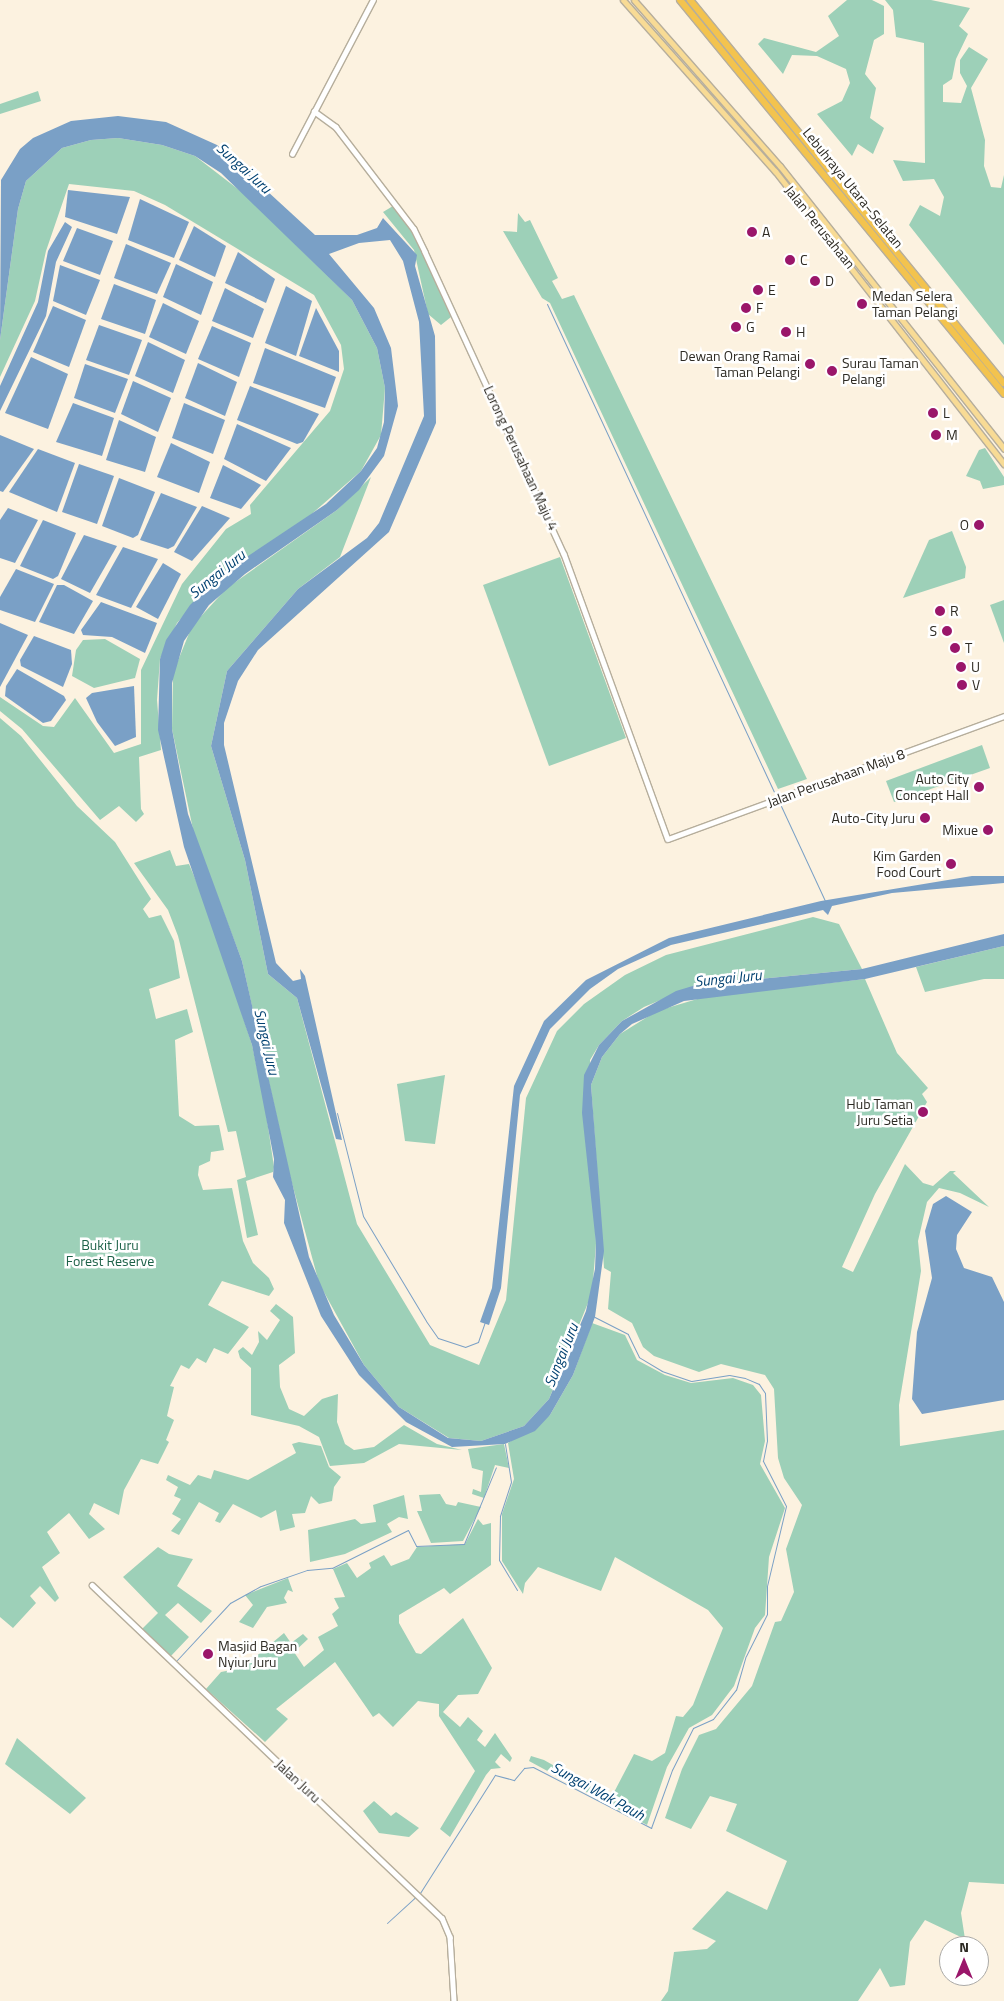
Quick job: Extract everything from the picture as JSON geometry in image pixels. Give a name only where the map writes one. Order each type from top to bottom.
[{"type":"highway","name":"Lebuhraya Utara–Selatan","points":[[680,0],[1004,394]]},
{"type":"highway","name":"Lebuhraya Utara–Selatan","points":[[690,0],[1004,383]]},
{"type":"main road","name":"Jalan Perusahaan","points":[[623,0],[774,171],[1004,464]]},
{"type":"main road","name":"Jalan Perusahaan","points":[[634,0],[780,166],[1004,449]]},
{"type":"street","points":[[292,154],[373,0]]},
{"type":"street","name":"Lorong Perusahaan Maju 4","points":[[314,111],[336,127],[414,229],[564,554],[668,839]]},
{"type":"street","name":"Jalan Perusahaan Maju 8","points":[[668,839],[1004,716]]},
{"type":"street","name":"Jalan Juru","points":[[92,1585],[413,1891],[448,1930],[454,2001]]},
{"type":"green space","points":[[847,0],[872,0],[884,6],[884,34],[874,40],[865,74],[876,88],[870,118],[884,128],[873,154],[858,144],[852,156],[817,114],[842,101],[850,83],[846,69],[817,56],[792,55],[783,74],[758,44],[764,38],[816,52],[839,36],[828,16]]},
{"type":"green space","points":[[885,0],[931,0],[970,8],[959,26],[968,34],[956,59],[952,79],[943,85],[943,102],[961,103],[967,86],[960,73],[960,60],[969,47],[988,59],[971,88],[985,140],[984,166],[991,187],[1001,188],[1004,175],[1004,345],[909,225],[920,205],[940,216],[944,197],[934,179],[903,181],[893,160],[925,163],[924,43],[896,37],[893,10]]},
{"type":"green space","points":[[38,91],[41,101],[0,114],[0,104]]},
{"type":"green space","points":[[118,138],[162,145],[195,156],[243,193],[352,300],[377,348],[385,388],[381,435],[361,471],[299,525],[221,574],[177,623],[160,659],[157,700],[161,750],[139,757],[141,809],[144,814],[136,822],[119,806],[100,820],[22,729],[0,711],[0,697],[43,726],[54,727],[75,698],[114,753],[141,744],[141,670],[182,584],[226,529],[251,514],[250,505],[330,411],[344,369],[341,345],[314,295],[165,205],[134,191],[69,184],[46,251],[35,301],[0,377],[0,340],[18,209],[26,181],[62,148],[91,140]]},
{"type":"green space","points":[[393,206],[413,233],[451,317],[441,325],[428,314],[414,250],[383,212]]},
{"type":"green space","points":[[518,213],[525,222],[530,220],[558,278],[552,281],[562,299],[574,295],[807,779],[778,789],[550,303],[542,298],[503,231],[517,232]]},
{"type":"green space","points":[[985,448],[1004,477],[1004,485],[983,489],[980,481],[966,476],[979,450]]},
{"type":"green space","points":[[371,477],[340,557],[298,589],[227,671],[211,746],[245,860],[268,974],[297,998],[357,1224],[430,1345],[479,1365],[506,1300],[526,1098],[557,1031],[584,1004],[625,975],[666,955],[813,917],[839,924],[862,969],[696,985],[644,1007],[622,1021],[599,1045],[590,1060],[596,1244],[592,1293],[549,1399],[524,1426],[481,1441],[449,1438],[399,1407],[364,1365],[319,1283],[289,1172],[242,961],[194,834],[172,729],[173,673],[192,626],[227,588],[337,510]]},
{"type":"green space","points":[[952,531],[966,567],[965,578],[903,598],[929,540]]},
{"type":"green space","points":[[560,557],[626,738],[549,766],[483,585]]},
{"type":"green space","points":[[1004,600],[1004,643],[990,605]]},
{"type":"green space","points":[[105,639],[140,659],[135,678],[94,688],[72,676],[76,650],[83,640]]},
{"type":"green space","name":"Bukit Juru Forest Reserve","points":[[0,718],[21,736],[77,806],[115,842],[151,899],[143,909],[149,918],[161,915],[174,941],[180,978],[149,989],[156,1019],[187,1009],[193,1032],[175,1040],[179,1116],[195,1126],[219,1125],[224,1150],[211,1152],[210,1161],[199,1166],[198,1175],[203,1190],[232,1188],[243,1241],[253,1263],[269,1278],[274,1289],[269,1296],[222,1281],[208,1305],[249,1327],[228,1354],[214,1348],[206,1363],[197,1358],[189,1369],[181,1365],[170,1386],[174,1387],[167,1416],[174,1420],[166,1440],[169,1442],[158,1464],[141,1459],[124,1490],[119,1515],[94,1503],[89,1514],[105,1529],[89,1539],[69,1513],[47,1532],[60,1553],[42,1567],[59,1598],[55,1602],[40,1586],[30,1596],[36,1603],[13,1628],[0,1617]]},
{"type":"green space","points":[[982,745],[990,768],[894,802],[886,781]]},
{"type":"green space","points":[[170,850],[176,866],[189,864],[210,914],[252,1045],[264,1100],[274,1167],[273,1172],[246,1181],[258,1235],[247,1238],[237,1180],[246,1177],[236,1131],[228,1132],[178,936],[168,910],[134,863]]},
{"type":"green space","points":[[1004,946],[1004,979],[984,979],[925,992],[916,967]]},
{"type":"green space","points":[[865,979],[897,1053],[928,1088],[922,1094],[927,1102],[875,1194],[842,1267],[853,1272],[905,1164],[923,1183],[933,1186],[950,1171],[956,1171],[953,1173],[989,1207],[960,1193],[939,1188],[927,1202],[918,1241],[921,1271],[899,1405],[900,1446],[1004,1430],[1004,1884],[969,1882],[961,1913],[965,1936],[959,1936],[925,1920],[910,1942],[905,1985],[890,1987],[880,1968],[858,2001],[661,2001],[668,1991],[674,1952],[707,1949],[716,1941],[692,1929],[727,1891],[767,1910],[787,1861],[726,1831],[737,1804],[710,1796],[691,1829],[665,1818],[682,1769],[699,1735],[716,1729],[752,1686],[775,1622],[781,1621],[794,1592],[786,1549],[802,1505],[784,1478],[778,1458],[774,1389],[765,1375],[721,1364],[699,1372],[654,1356],[643,1347],[632,1323],[608,1309],[611,1272],[604,1268],[591,1085],[602,1057],[620,1034],[657,1011],[704,997]]},
{"type":"green space","points":[[445,1075],[435,1144],[405,1141],[397,1084]]},
{"type":"green space","points":[[276,1304],[293,1317],[295,1353],[279,1365],[280,1387],[289,1409],[304,1416],[322,1399],[338,1394],[337,1422],[345,1444],[354,1450],[374,1447],[404,1425],[437,1444],[462,1450],[399,1444],[364,1463],[330,1466],[319,1437],[299,1426],[251,1415],[251,1368],[240,1358],[238,1351],[243,1347],[252,1355],[259,1342],[258,1331],[267,1340],[280,1320],[270,1311]]},
{"type":"green space","points":[[592,1323],[625,1335],[637,1360],[665,1375],[691,1383],[733,1378],[753,1385],[761,1395],[765,1441],[760,1464],[785,1508],[769,1557],[765,1615],[755,1628],[734,1686],[712,1715],[689,1728],[667,1767],[647,1825],[529,1761],[531,1756],[544,1760],[611,1798],[634,1754],[652,1761],[665,1753],[676,1716],[683,1717],[693,1705],[723,1628],[708,1610],[615,1557],[601,1591],[538,1567],[525,1583],[523,1594],[502,1561],[502,1514],[514,1479],[508,1443],[550,1415],[573,1375]]},
{"type":"green space","points":[[299,1442],[321,1446],[329,1467],[341,1477],[334,1487],[332,1501],[319,1504],[311,1496],[305,1513],[292,1514],[295,1527],[280,1531],[276,1510],[261,1518],[233,1504],[220,1523],[215,1521],[219,1513],[199,1502],[179,1535],[171,1531],[181,1519],[172,1514],[181,1499],[174,1496],[178,1487],[166,1480],[168,1475],[190,1485],[198,1475],[211,1479],[214,1470],[248,1480],[296,1453],[292,1444]]},
{"type":"green space","points":[[504,1444],[509,1468],[495,1465],[484,1498],[472,1494],[473,1489],[481,1492],[483,1471],[472,1468],[468,1449]]},
{"type":"green space","points":[[440,1494],[446,1504],[456,1506],[458,1502],[481,1507],[463,1541],[431,1543],[417,1511],[422,1511],[419,1495]]},
{"type":"green space","points":[[404,1495],[408,1519],[399,1517],[387,1524],[392,1532],[345,1554],[310,1562],[308,1530],[355,1519],[361,1524],[376,1522],[373,1505]]},
{"type":"green space","points":[[478,1519],[483,1525],[491,1523],[491,1565],[450,1594],[444,1588],[399,1615],[399,1623],[416,1653],[421,1654],[463,1618],[492,1668],[478,1694],[458,1695],[443,1712],[460,1727],[468,1717],[483,1731],[477,1740],[485,1747],[495,1733],[512,1758],[510,1762],[501,1754],[495,1762],[501,1768],[491,1769],[486,1775],[450,1837],[440,1829],[475,1771],[439,1716],[439,1704],[418,1701],[393,1727],[379,1713],[373,1717],[335,1662],[276,1709],[288,1719],[265,1742],[206,1689],[221,1672],[242,1668],[284,1633],[291,1643],[303,1634],[308,1639],[294,1652],[304,1667],[324,1650],[318,1637],[338,1626],[332,1614],[339,1608],[334,1598],[345,1597],[333,1569],[347,1563],[357,1578],[371,1568],[369,1563],[384,1555],[391,1566],[409,1559],[417,1547],[465,1544]]},
{"type":"green space","points":[[158,1547],[169,1554],[193,1559],[177,1586],[212,1611],[201,1623],[178,1603],[165,1615],[189,1637],[170,1657],[142,1629],[158,1613],[123,1577]]},
{"type":"green space","points":[[288,1578],[293,1592],[288,1590],[284,1598],[287,1603],[267,1607],[253,1628],[239,1622],[253,1605],[245,1595]]},
{"type":"green space","points":[[17,1738],[86,1798],[70,1814],[5,1764]]},
{"type":"green space","points":[[374,1801],[391,1816],[396,1812],[419,1828],[409,1837],[379,1833],[363,1811]]},
{"type":"water","name":"Sungai Juru","points":[[118,116],[166,122],[217,145],[315,235],[357,235],[377,228],[383,218],[417,255],[415,266],[435,336],[436,423],[389,532],[258,650],[238,681],[224,723],[224,745],[276,963],[293,981],[301,979],[300,969],[305,976],[342,1140],[336,1139],[297,998],[268,974],[245,860],[211,746],[227,671],[298,589],[367,538],[379,523],[424,416],[419,322],[403,261],[390,240],[359,243],[329,254],[374,308],[391,348],[398,406],[384,456],[359,490],[337,510],[245,574],[209,605],[184,641],[172,683],[172,729],[188,814],[242,961],[309,1257],[334,1315],[364,1365],[399,1407],[448,1438],[481,1441],[524,1426],[549,1399],[586,1311],[595,1269],[596,1244],[582,1113],[584,1075],[599,1045],[622,1021],[676,991],[696,985],[862,969],[1004,934],[1004,946],[865,979],[684,1001],[632,1024],[620,1034],[602,1057],[591,1085],[604,1251],[595,1317],[573,1375],[550,1415],[535,1431],[505,1444],[452,1447],[406,1422],[359,1375],[321,1316],[284,1223],[285,1200],[273,1177],[274,1159],[252,1045],[184,847],[158,730],[160,659],[166,640],[190,605],[221,574],[326,504],[361,471],[377,448],[384,422],[385,388],[377,348],[352,300],[221,173],[195,156],[162,145],[118,138],[91,140],[62,148],[26,181],[18,209],[0,340],[1,180],[20,149],[33,138],[71,121]]},
{"type":"water","points":[[68,190],[130,197],[117,234],[65,217]]},
{"type":"water","points":[[140,199],[189,222],[174,258],[128,240]]},
{"type":"water","points":[[65,222],[72,227],[56,262],[46,316],[0,411],[0,386],[38,302],[48,251]]},
{"type":"water","points":[[194,226],[226,246],[215,277],[179,260]]},
{"type":"water","points":[[77,228],[113,241],[100,275],[63,261]]},
{"type":"water","points":[[126,244],[171,263],[157,294],[114,278]]},
{"type":"water","points":[[238,252],[275,279],[266,303],[225,283]]},
{"type":"water","points":[[176,264],[213,282],[201,315],[163,297]]},
{"type":"water","points":[[60,265],[100,280],[86,315],[53,301]]},
{"type":"water","points":[[114,284],[156,300],[145,334],[101,319]]},
{"type":"water","points":[[286,286],[312,301],[296,356],[265,343]]},
{"type":"water","points":[[225,288],[264,309],[253,338],[212,321]]},
{"type":"water","points":[[163,303],[199,321],[186,354],[149,337]]},
{"type":"water","points":[[53,306],[86,320],[69,367],[33,352]]},
{"type":"water","points":[[316,308],[339,351],[339,372],[299,356]]},
{"type":"water","points":[[99,325],[142,340],[129,375],[86,360]]},
{"type":"water","points":[[212,326],[251,343],[239,377],[198,359]]},
{"type":"water","points":[[148,342],[185,360],[173,393],[135,376]]},
{"type":"water","points":[[265,348],[336,377],[325,408],[253,383]]},
{"type":"water","points":[[31,357],[68,374],[48,429],[5,413]]},
{"type":"water","points":[[198,363],[237,382],[225,416],[185,398]]},
{"type":"water","points":[[85,364],[128,379],[115,413],[74,398]]},
{"type":"water","points":[[133,381],[171,398],[158,432],[121,414]]},
{"type":"water","points":[[250,386],[319,414],[303,442],[297,444],[237,420]]},
{"type":"water","points":[[73,403],[114,418],[102,456],[56,442]]},
{"type":"water","points":[[184,403],[225,420],[213,454],[172,438]]},
{"type":"water","points":[[119,420],[156,437],[145,472],[106,460]]},
{"type":"water","points":[[237,424],[291,448],[266,481],[224,459]]},
{"type":"water","points":[[0,435],[34,449],[3,492],[0,491]]},
{"type":"water","points":[[171,443],[210,462],[199,493],[157,477]]},
{"type":"water","points":[[38,449],[75,463],[57,512],[9,492]]},
{"type":"water","points":[[79,464],[114,476],[97,524],[62,512]]},
{"type":"water","points":[[223,465],[261,485],[241,509],[210,498]]},
{"type":"water","points":[[119,478],[155,492],[138,535],[133,538],[102,526]]},
{"type":"water","points":[[161,493],[197,507],[174,546],[168,549],[140,540]]},
{"type":"water","points":[[202,506],[230,518],[192,561],[174,552]]},
{"type":"water","points":[[8,508],[38,520],[15,563],[0,558],[0,520]]},
{"type":"water","points":[[43,520],[76,533],[58,576],[53,579],[20,566]]},
{"type":"water","points":[[84,535],[117,546],[90,593],[61,579]]},
{"type":"water","points":[[123,547],[158,559],[131,608],[96,595]]},
{"type":"water","points":[[163,563],[181,574],[158,619],[136,607]]},
{"type":"water","points":[[16,569],[54,584],[35,622],[0,610],[0,597]]},
{"type":"water","points":[[57,585],[64,585],[93,601],[74,634],[39,622]]},
{"type":"water","points":[[101,602],[157,623],[145,653],[112,637],[83,635],[81,630]]},
{"type":"water","points":[[0,623],[28,635],[0,687]]},
{"type":"water","points":[[34,636],[71,650],[72,664],[63,687],[21,666],[20,660]]},
{"type":"water","points":[[17,669],[64,696],[66,700],[51,721],[43,723],[5,696],[6,686]]},
{"type":"water","points":[[134,686],[136,737],[115,746],[97,722],[86,698],[92,693]]},
{"type":"water","points":[[972,876],[1004,876],[1004,883],[892,893],[832,906],[828,915],[823,910],[671,945],[618,969],[590,989],[550,1029],[520,1095],[501,1288],[489,1325],[480,1322],[492,1288],[514,1086],[544,1021],[586,980],[669,938],[821,901]]},
{"type":"water","points":[[946,1196],[972,1212],[957,1235],[956,1249],[964,1268],[992,1277],[1004,1302],[1004,1400],[922,1414],[912,1399],[917,1332],[932,1278],[925,1231],[933,1204]]},
{"type":"waterway","points":[[547,304],[774,792]]},
{"type":"waterway","points":[[781,806],[825,901]]},
{"type":"waterway","points":[[337,1113],[363,1216],[438,1338],[465,1347],[478,1342],[485,1322]]},
{"type":"waterway","name":"Sungai Wak Pauh","points":[[387,1923],[420,1893],[495,1775],[514,1780],[524,1768],[533,1767],[651,1828],[672,1770],[693,1728],[713,1719],[736,1690],[746,1656],[767,1614],[767,1586],[786,1506],[763,1461],[767,1441],[765,1393],[759,1384],[745,1378],[729,1375],[691,1381],[662,1371],[639,1357],[628,1334],[594,1317]]},
{"type":"waterway","points":[[505,1444],[511,1482],[500,1516],[499,1560],[517,1590]]},
{"type":"waterway","points":[[177,1660],[230,1603],[261,1586],[307,1570],[332,1568],[408,1530],[416,1546],[464,1544],[496,1467]]},
{"type":"place","name":"A","points":[[752,232]]},
{"type":"place","name":"C","points":[[790,260]]},
{"type":"place","name":"D","points":[[815,281]]},
{"type":"place","name":"E","points":[[758,290]]},
{"type":"place","name":"Medan Selera Taman Pelangi","points":[[862,304]]},
{"type":"place","name":"F","points":[[746,308]]},
{"type":"place","name":"G","points":[[736,327]]},
{"type":"place","name":"H","points":[[786,332]]},
{"type":"place","name":"Dewan Orang Ramai Taman Pelangi","points":[[810,364]]},
{"type":"place","name":"Surau Taman Pelangi","points":[[832,371]]},
{"type":"place","name":"L","points":[[933,413]]},
{"type":"place","name":"M","points":[[936,435]]},
{"type":"place","name":"O","points":[[979,525]]},
{"type":"place","name":"R","points":[[940,611]]},
{"type":"place","name":"S","points":[[947,631]]},
{"type":"place","name":"T","points":[[955,648]]},
{"type":"place","name":"U","points":[[961,667]]},
{"type":"place","name":"V","points":[[962,685]]},
{"type":"place","name":"Auto City Concept Hall","points":[[979,787]]},
{"type":"place","name":"Auto-City Juru","points":[[925,818]]},
{"type":"place","name":"Mixue","points":[[988,830]]},
{"type":"place","name":"Kim Garden Food Court","points":[[951,864]]},
{"type":"place","name":"Hub Taman Juru Setia","points":[[923,1112]]},
{"type":"place","name":"Masjid Bagan Nyiur Juru","points":[[208,1654]]}]
